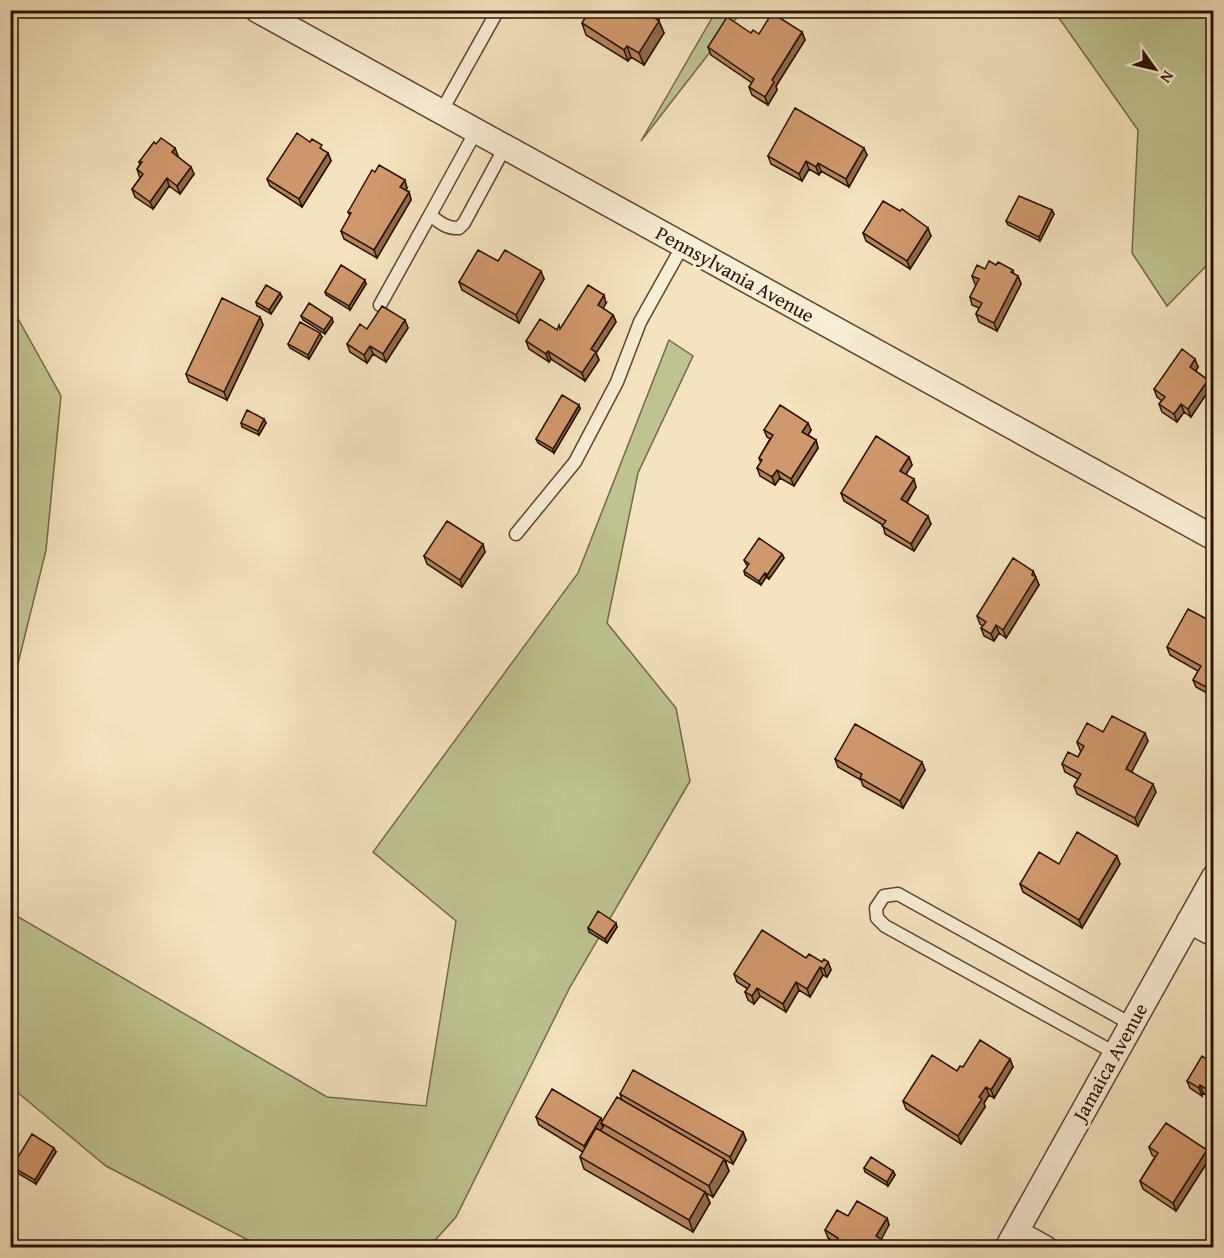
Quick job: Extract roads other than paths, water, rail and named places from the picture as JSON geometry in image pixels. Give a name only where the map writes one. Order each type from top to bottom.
[{"type":"street","name":"Pennsylvania Avenue","points":[[257,10],[1214,538]]},
{"type":"street","name":"Jamaica Avenue","points":[[1011,1240],[1214,877]]},
{"type":"street","points":[[1189,921],[1214,934]]},
{"type":"street","points":[[1011,1240],[1045,1248]]},
{"type":"lane","points":[[441,112],[498,10]]},
{"type":"lane","points":[[380,305],[476,131]]},
{"type":"lane","points":[[430,215],[448,227],[459,228],[505,147]]},
{"type":"lane","points":[[516,534],[575,462],[617,382],[640,322],[683,245]]},
{"type":"lane","points":[[1115,1053],[885,926],[877,918],[876,908],[884,896],[898,894],[1131,1024]]}]
